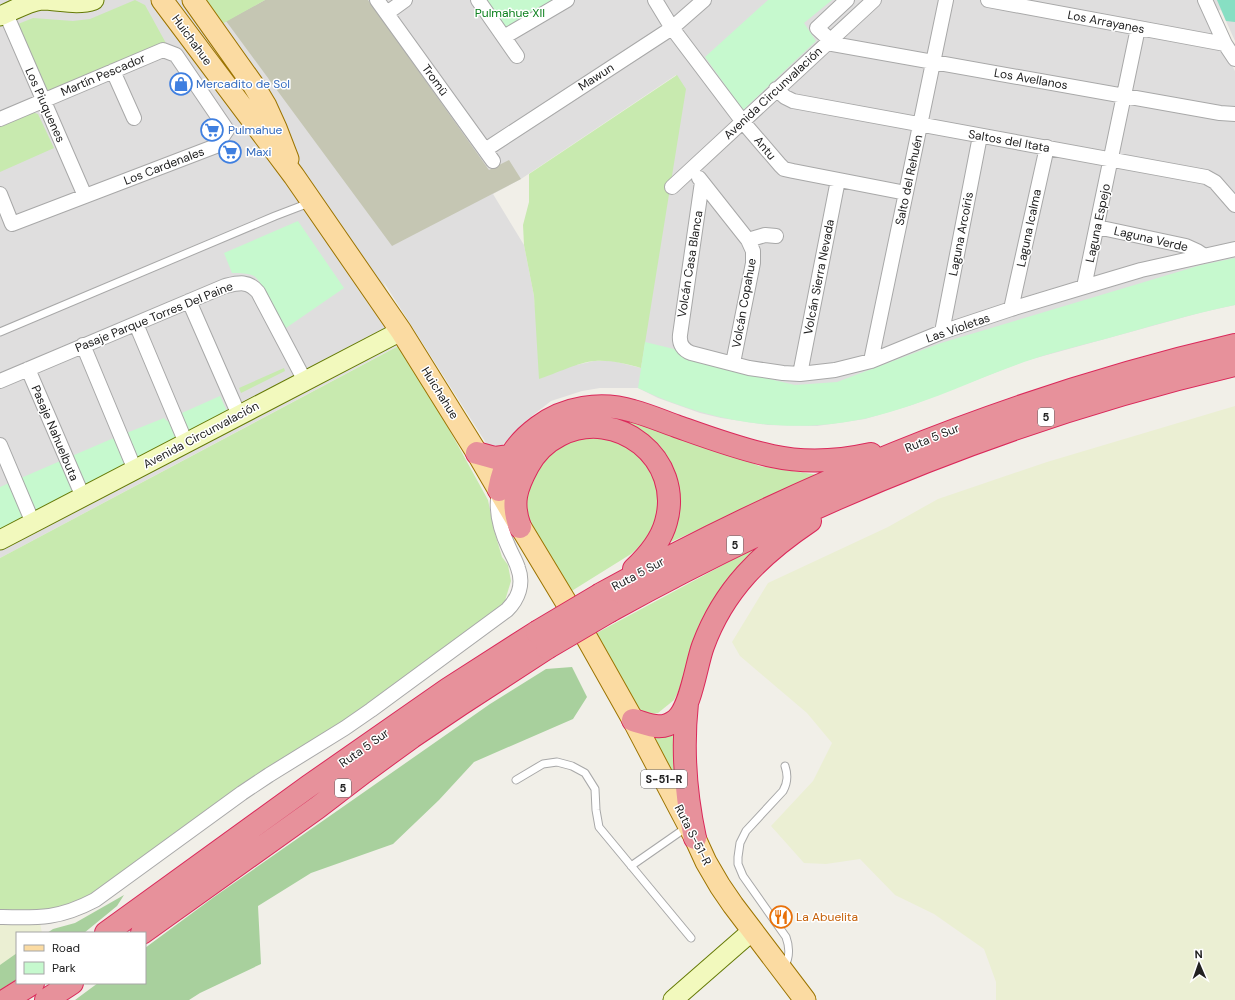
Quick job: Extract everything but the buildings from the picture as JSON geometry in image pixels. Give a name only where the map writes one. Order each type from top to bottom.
[{"type":"highway","name":"Ruta 5 Sur","points":[[107,932],[328,773],[448,689],[542,640],[606,602],[661,561],[818,485],[932,438],[1069,389],[1165,362],[1235,345]]},
{"type":"highway","name":"Ruta 5 Sur","points":[[606,602],[673,577],[721,552],[812,509],[925,461],[1050,416],[1152,385],[1235,365]]},
{"type":"highway","points":[[500,490],[510,456],[525,438],[551,418],[573,410],[599,406],[633,410],[712,439],[759,453],[787,459],[814,460],[867,455],[932,438]]},
{"type":"highway","points":[[520,527],[515,504],[517,488],[520,480],[537,452],[555,438],[565,432],[576,429],[599,427],[610,428],[622,432],[641,443],[656,459],[665,479],[669,500],[666,522],[658,541],[645,558],[628,574],[606,602]]},
{"type":"highway","points":[[477,453],[495,458],[510,456]]},
{"type":"highway","points":[[633,720],[652,726],[664,726],[670,724],[680,716],[687,702],[701,652],[710,629],[737,585],[760,560],[785,538],[830,507],[863,487]]},
{"type":"highway","name":"Ruta 5 Sur","points":[[143,932],[310,813],[412,737],[461,704],[542,640]]},
{"type":"highway","points":[[687,702],[684,763],[692,831]]},
{"type":"highway","points":[[6,1000],[31,984]]},
{"type":"highway","points":[[46,1000],[70,984]]},
{"type":"main road","points":[[3,15],[39,0],[82,2],[94,0]]},
{"type":"main road","name":"Huichahue","points":[[162,0],[294,176],[401,331],[500,490],[520,527],[575,617]]},
{"type":"main road","name":"Huichahue","points":[[193,0],[254,86],[266,106],[283,144],[294,176]]},
{"type":"main road","name":"Avenida Circunvalación","points":[[0,540],[401,331]]},
{"type":"main road","name":"Ruta S-51-R","points":[[575,617],[633,720],[692,831],[706,862],[720,886],[782,972],[805,1000]]},
{"type":"main road","points":[[673,1000],[752,930]]},
{"type":"street","name":"Tromü","points":[[377,0],[489,155]]},
{"type":"street","points":[[387,13],[405,0]]},
{"type":"street","points":[[478,0],[517,56]]},
{"type":"street","name":"Antu","points":[[655,0],[672,28],[743,122],[784,169],[906,193]]},
{"type":"street","name":"Mawun","points":[[489,155],[672,28],[704,0]]},
{"type":"street","points":[[828,42],[817,28],[847,0]]},
{"type":"street","name":"Avenida Circunvalación","points":[[672,187],[743,122],[776,89],[874,0]]},
{"type":"street","name":"Salto del Rehuén","points":[[871,361],[946,0]]},
{"type":"street","name":"Los Arrayanes","points":[[988,0],[1225,44]]},
{"type":"street","points":[[1205,0],[1225,44],[1235,59]]},
{"type":"street","points":[[504,37],[561,2]]},
{"type":"street","name":"Los Piuquenes","points":[[3,15],[43,100],[85,196]]},
{"type":"street","name":"Laguna Espejo","points":[[1084,287],[1138,28]]},
{"type":"street","name":"Los Avellanos","points":[[828,42],[1220,114],[1235,114]]},
{"type":"street","name":"Martín Pescador","points":[[0,119],[163,50]]},
{"type":"street","name":"Los Cardenales","points":[[85,196],[216,146],[227,130],[176,55],[163,50]]},
{"type":"street","points":[[113,71],[134,118]]},
{"type":"street","name":"Saltos del Itata","points":[[776,89],[785,97],[793,101],[1111,159],[1206,178],[1215,182],[1235,205]]},
{"type":"street","name":"Laguna Arcoíris","points":[[942,332],[980,136]]},
{"type":"street","name":"Laguna Icalma","points":[[1011,309],[1047,148]]},
{"type":"street","name":"Volcán Copahue","points":[[691,168],[748,240],[753,251],[753,263],[733,364]]},
{"type":"street","name":"Volcán Sierra Nevada","points":[[800,374],[838,180]]},
{"type":"street","name":"Volcán Casa Blanca","points":[[681,346],[680,335],[702,182]]},
{"type":"street","points":[[0,194],[12,224],[85,196]]},
{"type":"street","name":"Laguna Verde","points":[[1097,227],[1186,246],[1203,255]]},
{"type":"street","points":[[748,240],[765,234],[776,236]]},
{"type":"street","name":"Las Violetas","points":[[681,346],[691,353],[766,371],[800,374],[835,370],[871,361],[942,332],[1011,309],[1141,270],[1235,249]]},
{"type":"street","name":"Pasaje Parque Torres Del Paine","points":[[0,381],[225,286],[244,283],[252,286],[258,292],[305,381]]},
{"type":"street","points":[[189,301],[239,415]]},
{"type":"street","points":[[136,324],[186,443]]},
{"type":"street","points":[[83,346],[134,470]]},
{"type":"street","name":"Pasaje Nahuelbuta","points":[[28,368],[82,497]]},
{"type":"street","points":[[0,445],[33,522]]},
{"type":"street","points":[[0,917],[39,918],[51,916],[75,910],[95,900],[242,793],[333,736],[371,710],[507,610],[517,598],[520,576],[504,537],[501,525],[497,506],[500,490]]},
{"type":"lane","points":[[0,332],[311,202]]},
{"type":"lane","points":[[516,780],[544,764],[557,762],[572,766],[585,773],[594,789],[599,827],[691,938]]},
{"type":"lane","points":[[782,972],[789,954],[786,937],[743,876],[740,870],[738,857],[740,843],[746,831],[786,786],[788,776],[785,766]]},
{"type":"lane","points":[[631,866],[692,831]]},
{"type":"shaded area","points":[[0,0],[1235,0],[1235,41],[1221,10],[1204,13],[1235,71],[1235,305],[1203,312],[1025,361],[912,405],[865,419],[817,426],[768,425],[721,418],[700,413],[658,398],[638,388],[600,388],[582,391],[551,401],[527,420],[501,446],[488,446],[383,281],[409,340],[0,558]],"holes":[[[676,75],[641,368],[613,361],[594,361],[576,365],[537,326],[534,296],[524,245],[493,194],[521,179]]]},
{"type":"shaded area","points":[[265,0],[368,0],[489,170],[509,160],[521,179],[392,246],[226,21]]},
{"type":"shaded area","points":[[1235,406],[1235,1000],[996,1000],[996,982],[984,949],[934,914],[895,895],[860,859],[826,864],[804,863],[771,826],[813,781],[832,743],[807,713],[740,656],[732,642],[768,583],[888,527],[938,499],[1047,462]]},
{"type":"shaded area","points":[[0,917],[39,918],[42,932],[16,932],[16,959],[0,967]]},
{"type":"green space","points":[[135,0],[145,5],[167,45],[48,92],[18,24],[33,18],[73,21],[90,19]]},
{"type":"green space","points":[[204,0],[265,0],[222,24]]},
{"type":"green space","name":"Pulmahue XII","points":[[483,0],[551,0],[553,3],[506,31]]},
{"type":"green space","points":[[768,0],[832,0],[804,23],[816,41],[743,110],[705,57]]},
{"type":"green space","points":[[1217,0],[1235,0],[1235,22],[1226,21]]},
{"type":"green space","points":[[677,75],[686,89],[641,368],[613,362],[595,361],[574,366],[539,379],[534,296],[524,245],[523,225],[529,202],[529,174]]},
{"type":"green space","points":[[32,112],[38,114],[54,148],[0,172],[0,125]]},
{"type":"green space","points":[[298,221],[344,288],[283,330],[266,293],[258,280],[249,274],[232,273],[224,253]]},
{"type":"green space","points":[[1235,258],[1235,305],[1024,362],[907,407],[858,420],[825,425],[793,426],[761,424],[730,419],[699,411],[668,401],[638,388],[645,342],[674,349],[685,359],[795,385],[837,382],[941,343],[1201,265]]},
{"type":"green space","points":[[402,344],[488,500],[494,530],[502,557],[508,565],[511,581],[501,614],[85,905],[0,917],[0,558]]},
{"type":"green space","points":[[284,368],[285,371],[241,393],[239,388]]},
{"type":"green space","points":[[220,396],[227,411],[0,530],[0,487],[164,418],[167,421]]},
{"type":"green space","points":[[602,412],[711,445],[759,466],[819,475],[662,546],[663,452],[648,435],[631,426],[609,422]]},
{"type":"green space","points":[[609,436],[634,449],[645,463],[657,487],[658,511],[654,523],[641,545],[631,554],[570,592],[536,536],[527,517],[525,500],[527,486],[554,446],[570,438]]},
{"type":"green space","points":[[766,542],[707,615],[692,645],[681,686],[674,700],[658,713],[652,714],[637,712],[593,635]]},
{"type":"green space","points":[[572,667],[587,697],[573,719],[474,762],[439,800],[393,844],[311,873],[258,906],[261,964],[200,993],[189,1000],[75,1000],[97,984],[146,984],[146,947],[214,897],[490,704],[546,669]]},
{"type":"green space","points":[[674,733],[678,795],[647,735]]},
{"type":"green space","points":[[124,895],[117,906],[85,932],[48,932],[53,929],[75,923]]},
{"type":"green space","points":[[16,954],[16,980],[0,990],[0,965]]},
{"type":"place","name":"Mercadito de Sol","points":[[181,84]]},
{"type":"place","name":"Pulmahue","points":[[212,130]]},
{"type":"place","name":"Maxi","points":[[230,152]]},
{"type":"place","name":"La Abuelita","points":[[781,917]]}]
